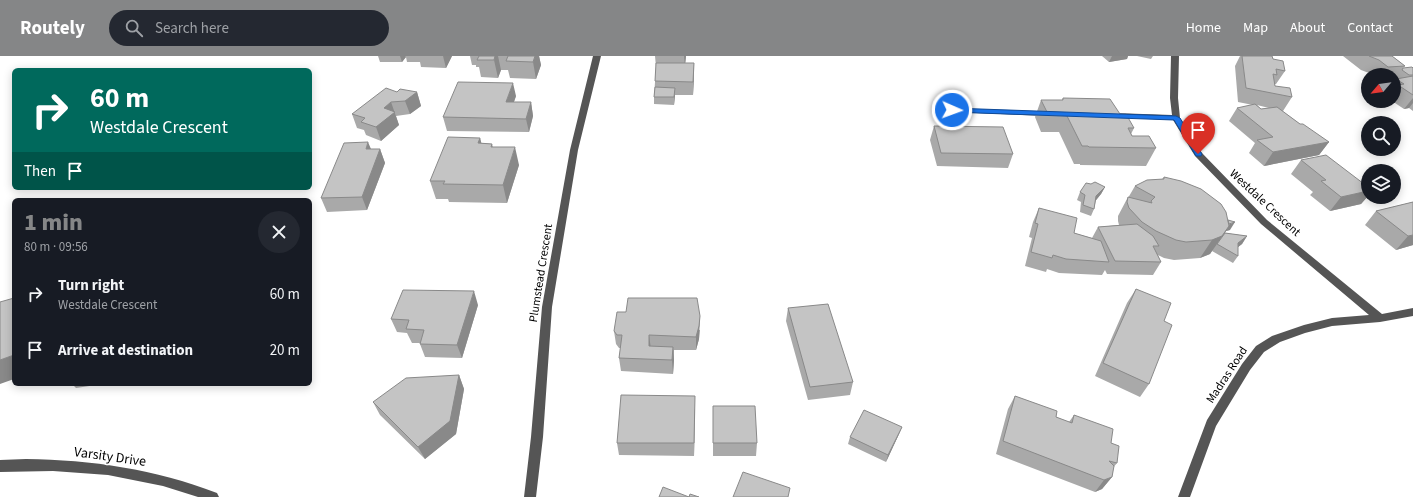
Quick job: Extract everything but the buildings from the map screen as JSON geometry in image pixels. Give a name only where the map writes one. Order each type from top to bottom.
[{"type":"street","name":"Plumstead Crescent","points":[[530,497],[537,437],[547,307],[574,150],[597,56]]},
{"type":"street","name":"Westdale Crescent","points":[[1175,56],[1174,98],[1176,118],[1198,154],[1264,222],[1380,318]]},
{"type":"street","points":[[952,110],[1053,114]]},
{"type":"street","points":[[1106,115],[1176,118]]},
{"type":"street","name":"Madras Road","points":[[1184,497],[1211,424],[1246,367],[1260,349],[1276,339],[1304,329],[1332,322],[1380,318],[1413,312]]},
{"type":"street","name":"Varsity Drive","points":[[0,466],[16,465],[65,467],[141,476],[191,488],[213,497]]},
{"type":"route","points":[[952,110],[1176,118],[1198,154]]}]
